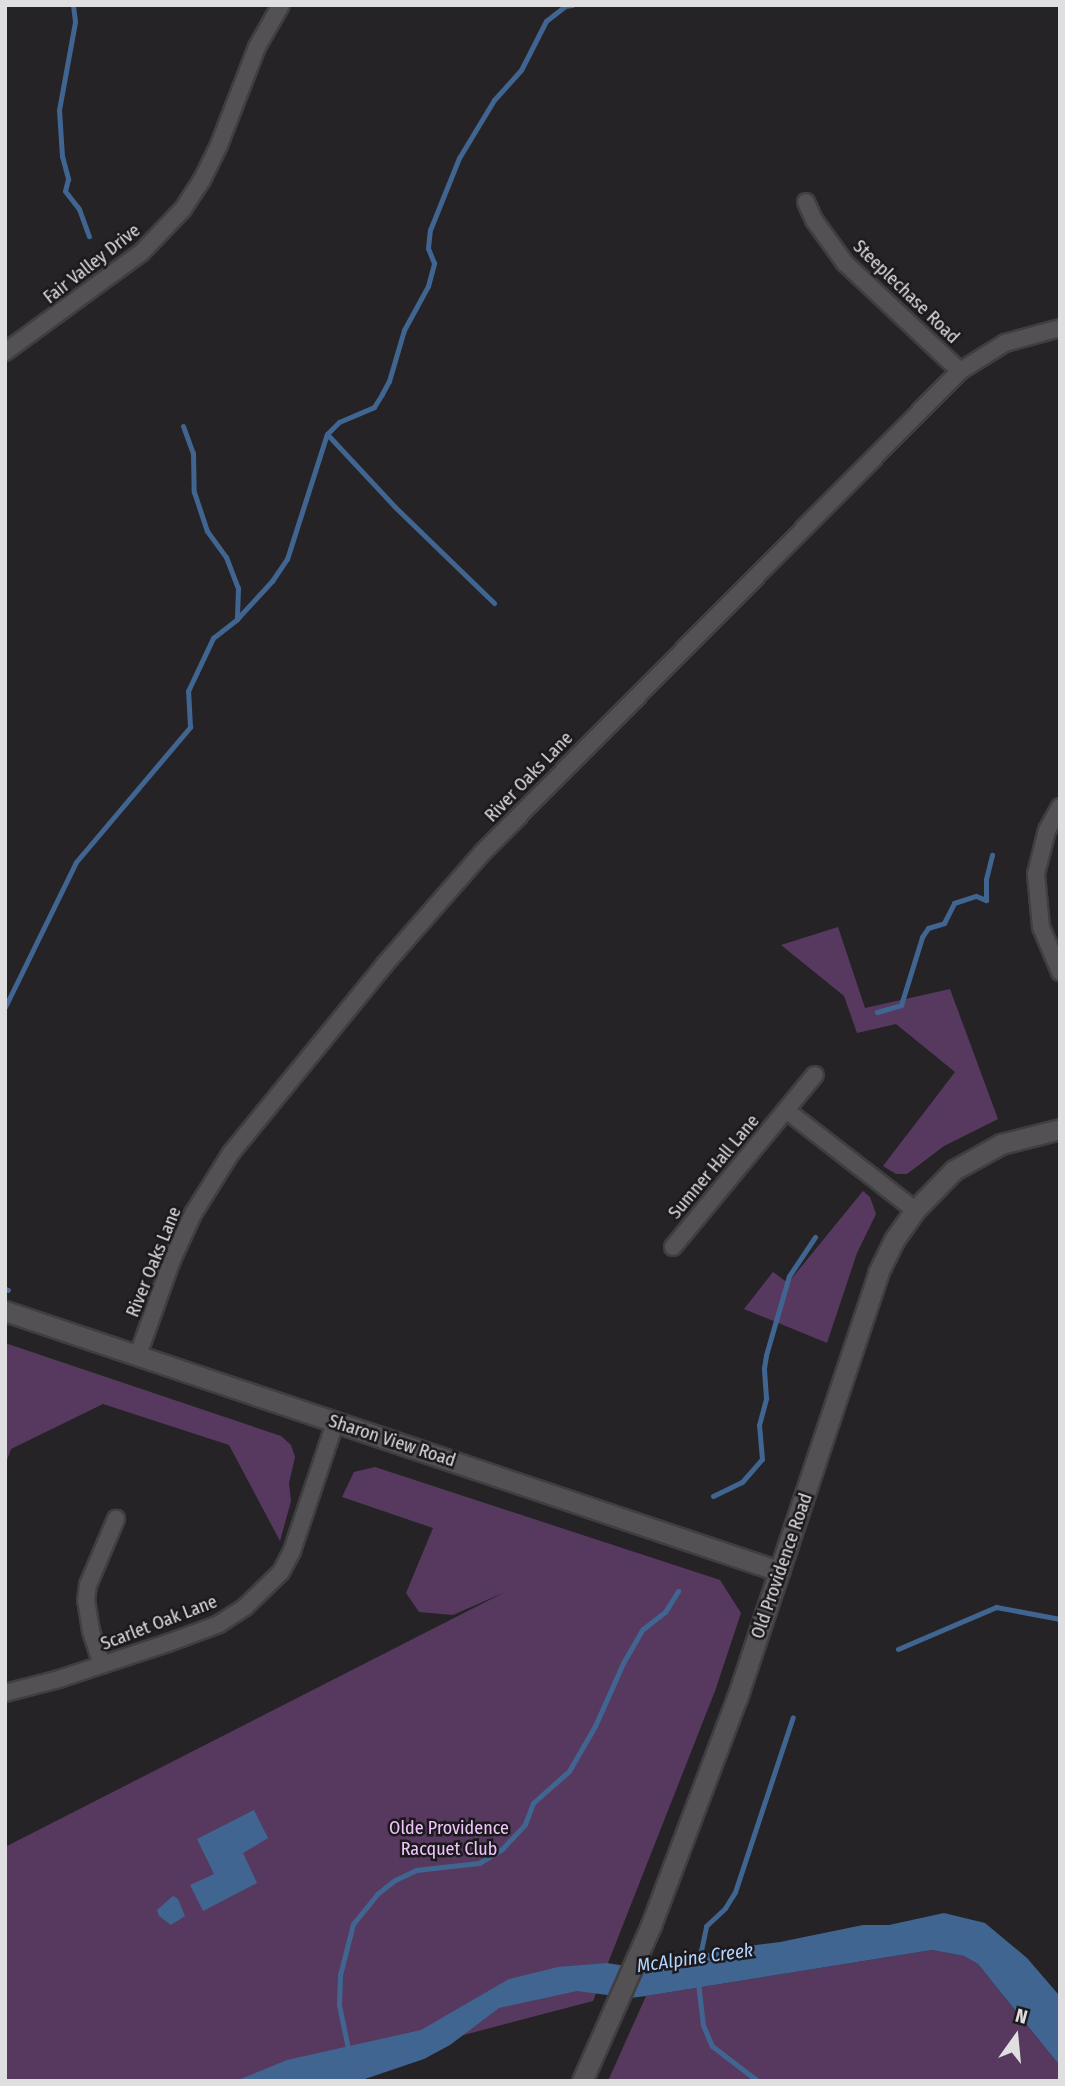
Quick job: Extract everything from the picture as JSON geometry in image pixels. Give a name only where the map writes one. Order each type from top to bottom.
[{"type":"street","name":"Fair Valley Drive","points":[[5,352],[141,253],[183,209],[202,180],[219,145],[257,47],[281,5]]},
{"type":"street","name":"Steeplechase Road","points":[[806,202],[814,220],[845,262],[960,371]]},
{"type":"street","name":"River Oaks Lane","points":[[138,1355],[172,1260],[205,1193],[231,1153],[385,964],[483,852],[960,371],[1005,343],[1060,328]]},
{"type":"street","points":[[1060,807],[1047,830],[1036,874],[1036,901],[1041,927],[1060,972]]},
{"type":"street","name":"Sumner Hall Lane","points":[[673,1247],[815,1074]]},
{"type":"street","name":"Sumner Hall Lane","points":[[786,1110],[915,1210]]},
{"type":"street","name":"Old Providence Road","points":[[582,2081],[651,1925],[737,1698],[878,1273],[894,1240],[915,1210],[940,1182],[969,1160],[1013,1140],[1060,1129]]},
{"type":"street","name":"Sharon View Road","points":[[5,1311],[779,1571]]},
{"type":"street","name":"Scarlet Oak Lane","points":[[5,1693],[102,1665],[219,1624],[257,1596],[281,1572],[292,1551],[335,1423]]},
{"type":"street","points":[[102,1665],[91,1631],[86,1601],[88,1585],[116,1519]]},
{"type":"green space","points":[[838,927],[865,1008],[950,989],[998,1119],[944,1146],[907,1174],[896,1174],[883,1166],[955,1072],[896,1024],[857,1033],[844,996],[781,945]]},
{"type":"green space","points":[[863,1191],[870,1197],[876,1214],[857,1253],[827,1343],[744,1309],[773,1272],[788,1283]]},
{"type":"green space","points":[[5,1343],[281,1436],[291,1445],[295,1457],[289,1483],[291,1501],[280,1541],[229,1445],[103,1404],[11,1449],[5,1466]]},
{"type":"green space","name":"Olde Providence Racquet Club","points":[[375,1467],[720,1580],[741,1613],[715,1691],[593,2001],[327,2071],[316,2081],[5,2081],[5,1847],[505,1592],[453,1615],[419,1612],[406,1593],[433,1528],[342,1497],[354,1472]]},
{"type":"green space","points":[[932,1950],[964,1956],[978,1964],[1060,2066],[1060,2081],[608,2081],[646,1996]]},
{"type":"water","points":[[254,1810],[268,1838],[243,1853],[257,1883],[203,1911],[190,1885],[214,1874],[197,1839]]},
{"type":"water","points":[[173,1896],[178,1899],[185,1916],[171,1925],[159,1916],[157,1910]]},
{"type":"water","name":"McAlpine Creek","points":[[944,1913],[985,1923],[1027,1958],[1058,1994],[1060,2066],[978,1964],[964,1956],[932,1950],[630,1998],[577,1991],[499,2008],[450,2045],[424,2059],[359,2081],[236,2081],[287,2060],[421,2030],[509,1979],[558,1967],[607,1963],[651,1970],[674,1968],[701,1955],[725,1949],[780,1942],[863,1925],[889,1925]]},
{"type":"waterway","points":[[73,5],[75,22],[59,110],[62,156],[68,179],[65,191],[79,209],[89,236]]},
{"type":"waterway","points":[[5,1007],[76,862],[190,727],[188,691],[213,638],[237,619],[272,581],[287,559],[327,434],[339,422],[374,407],[382,394],[389,381],[404,330],[428,286],[434,263],[428,248],[430,230],[459,158],[494,100],[521,70],[546,21],[565,6],[572,5]]},
{"type":"waterway","points":[[183,426],[193,453],[194,492],[207,531],[226,557],[238,588],[237,619]]},
{"type":"waterway","points":[[327,434],[395,507],[494,603]]},
{"type":"waterway","points":[[877,1012],[901,1005],[922,937],[928,928],[944,923],[954,903],[976,896],[986,900],[986,879],[992,855]]},
{"type":"waterway","points":[[713,1496],[742,1482],[762,1459],[759,1425],[766,1398],[766,1355],[789,1276],[815,1237]]},
{"type":"waterway","points":[[349,2053],[339,2005],[340,1975],[353,1924],[377,1894],[395,1880],[416,1870],[479,1863],[502,1849],[525,1824],[533,1803],[569,1771],[595,1726],[623,1663],[643,1629],[665,1612],[678,1591]]},
{"type":"waterway","points":[[898,1649],[996,1607],[1060,1619]]},
{"type":"waterway","name":"McAlpine Creek","points":[[699,1960],[706,1926],[725,1908],[735,1892],[793,1717]]},
{"type":"waterway","points":[[698,1983],[703,2025],[712,2046],[758,2081]]}]
